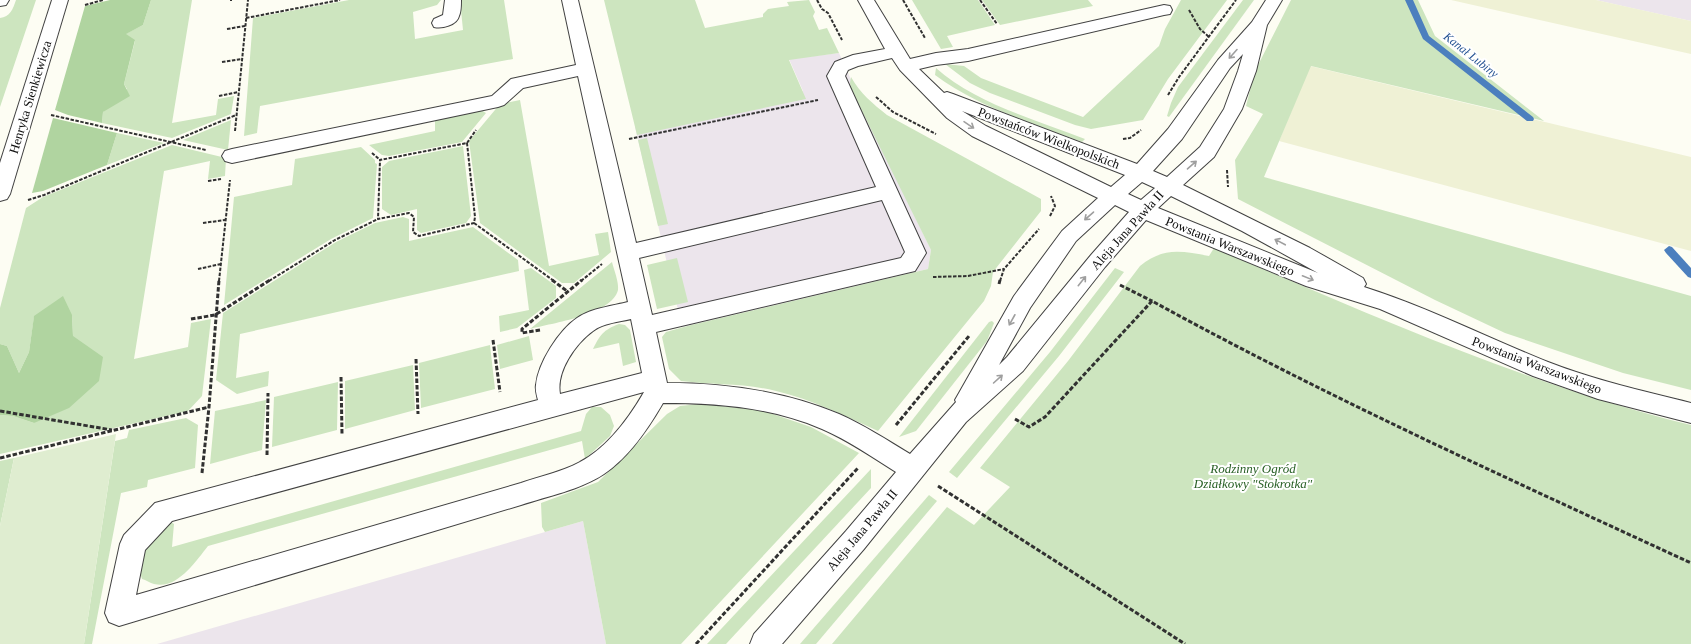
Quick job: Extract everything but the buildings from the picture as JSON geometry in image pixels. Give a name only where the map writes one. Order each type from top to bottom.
[{"type":"street","name":"Henryka Sienkiewicza","points":[[0,191],[60,0]]},
{"type":"street","points":[[440,23],[451,17],[453,0]]},
{"type":"street","points":[[570,0],[627,249],[656,386],[647,411],[634,428],[596,466],[578,475],[522,494],[120,613],[132,544],[164,511],[551,407],[656,386],[753,399],[795,409],[832,422],[869,442],[913,469]]},
{"type":"street","name":"Powstańców Wielkopolskich","points":[[866,0],[901,60],[954,114],[979,131],[1142,210]]},
{"type":"street","name":"Aleja Jana Pawła II","points":[[958,414],[1022,302],[1070,236],[1112,196],[1140,173],[1175,134],[1224,64],[1259,25],[1274,0]]},
{"type":"street","points":[[551,407],[547,386],[551,370],[561,349],[585,324],[601,317],[642,317],[908,265],[916,253],[836,76],[841,66],[853,61],[936,59],[968,55],[1164,10]]},
{"type":"street","name":"Aleja Jana Pawła II","points":[[764,644],[855,540],[958,414],[1015,364],[1098,261],[1142,210],[1168,185],[1207,152],[1234,109],[1247,71],[1259,25]]},
{"type":"street","points":[[232,156],[498,101],[517,83],[586,69]]},
{"type":"street","name":"Powstańców Wielkopolskich","points":[[929,90],[958,103],[1168,185]]},
{"type":"street","name":"Powstania Warszawskiego","points":[[1168,185],[1320,263],[1387,303]]},
{"type":"street","points":[[627,249],[888,191]]},
{"type":"street","name":"Powstania Warszawskiego","points":[[1142,210],[1314,280],[1387,303],[1541,369],[1598,389],[1691,413]]},
{"type":"path","points":[[81,6],[103,0]]},
{"type":"path","points":[[198,502],[209,407],[215,315],[248,0]]},
{"type":"path","points":[[246,18],[340,0]]},
{"type":"path","points":[[817,0],[822,9],[828,13],[845,45]]},
{"type":"path","points":[[903,0],[929,44]]},
{"type":"path","points":[[980,0],[998,26]]},
{"type":"path","points":[[1164,101],[1179,77],[1236,0]]},
{"type":"path","points":[[1188,7],[1200,29],[1209,37]]},
{"type":"path","points":[[227,29],[245,26]]},
{"type":"path","points":[[222,62],[242,59]]},
{"type":"path","points":[[219,96],[238,92]]},
{"type":"path","points":[[603,144],[844,95]]},
{"type":"path","points":[[50,114],[232,156]]},
{"type":"path","points":[[24,201],[44,195],[236,114]]},
{"type":"path","points":[[1122,139],[1130,138],[1145,127]]},
{"type":"path","points":[[378,219],[380,160],[467,143],[475,217],[474,223]]},
{"type":"path","points":[[1228,163],[1228,192]]},
{"type":"path","points":[[1048,218],[1055,209],[1055,202],[1051,196]]},
{"type":"path","points":[[191,319],[215,315],[335,240],[378,219],[409,213],[414,217],[413,232],[420,236],[474,223],[567,291]]},
{"type":"path","points":[[203,224],[226,220]]},
{"type":"path","points":[[996,291],[1004,269],[1044,223]]},
{"type":"path","points":[[522,333],[522,329],[567,291],[627,249]]},
{"type":"path","points":[[198,269],[221,264]]},
{"type":"path","points":[[1120,285],[1312,386],[1449,452],[1691,563]]},
{"type":"path","points":[[1015,419],[1029,427],[1045,417],[1152,301]]},
{"type":"path","points":[[894,429],[970,335]]},
{"type":"path","points":[[493,340],[500,388]]},
{"type":"path","points":[[416,359],[419,442]]},
{"type":"path","points":[[340,377],[343,463]]},
{"type":"path","points":[[266,484],[268,393]]},
{"type":"path","points":[[0,458],[209,407]]},
{"type":"path","points":[[0,411],[115,430]]},
{"type":"path","points":[[696,644],[859,468]]},
{"type":"path","points":[[913,469],[1186,644]]},
{"type":"shaded area","points":[[1596,0],[1691,0],[1691,21],[1627,7]]},
{"type":"shaded area","points":[[839,53],[882,148],[931,250],[928,269],[682,327],[635,127],[803,91],[789,59]]},
{"type":"shaded area","points":[[583,521],[606,644],[157,644],[418,569]]},
{"type":"green space","points":[[16,0],[36,0],[0,107],[0,18],[9,14]]},
{"type":"green space","points":[[110,0],[151,0],[143,25],[126,34],[135,40],[124,84],[130,96],[103,112],[102,123],[68,115],[55,110],[85,6]]},
{"type":"green space","points":[[151,0],[192,0],[172,123],[216,115],[218,99],[234,96],[231,114],[172,138],[102,123],[103,112],[127,89],[124,84],[135,41],[125,34],[143,25]]},
{"type":"green space","points":[[349,0],[441,0],[437,5],[413,12],[415,39],[463,30],[460,0],[504,0],[513,59],[260,106],[257,133],[244,136],[253,18]]},
{"type":"green space","points":[[604,0],[695,0],[705,28],[763,17],[763,14],[768,9],[789,6],[787,2],[809,0],[815,12],[813,16],[819,30],[827,28],[839,53],[789,60],[806,99],[637,135]]},
{"type":"green space","points":[[912,0],[978,0],[995,25],[947,36],[953,47],[941,49]]},
{"type":"green space","points":[[982,0],[1088,0],[1093,6],[1000,25]]},
{"type":"green space","points":[[1181,0],[1227,0],[1168,79],[1143,120],[1091,129],[1075,125],[990,93],[970,83],[945,64],[964,66],[981,78],[1083,117],[1159,46],[1165,29]]},
{"type":"green space","points":[[1243,0],[1254,0],[1169,117],[1167,116],[1178,87]]},
{"type":"green space","points":[[1291,0],[1418,0],[1435,36],[1544,121],[1311,66],[1264,177],[1691,296],[1691,390],[1623,373],[1505,333],[1435,300],[1238,199],[1235,160],[1263,114],[1246,106],[1255,71]]},
{"type":"green space","points":[[1451,0],[1596,0],[1691,21],[1691,54]]},
{"type":"green space","points":[[1310,66],[1691,157],[1691,251],[1279,141]]},
{"type":"green space","points":[[936,68],[969,91],[987,101],[1085,139],[1082,142],[987,105],[935,75]]},
{"type":"green space","points":[[851,77],[867,98],[887,115],[1041,199],[1041,211],[993,272],[991,286],[984,301],[878,431],[815,403],[789,394],[764,388],[740,385],[681,381],[669,369],[662,337],[666,332],[691,325],[928,269],[931,250],[851,89]]},
{"type":"green space","points":[[520,100],[549,266],[599,255],[595,234],[608,232],[611,252],[574,283],[562,283],[480,223],[469,141],[500,104]]},
{"type":"green space","points":[[481,110],[486,113],[462,142],[389,156],[382,155],[369,145],[435,131],[435,120]]},
{"type":"green space","points":[[53,118],[117,133],[107,165],[43,191],[32,193]]},
{"type":"green space","points":[[231,120],[228,150],[183,140]]},
{"type":"green space","points":[[117,133],[164,143],[107,165]]},
{"type":"green space","points":[[647,138],[668,224],[658,226],[638,140]]},
{"type":"green space","points":[[172,145],[226,158],[225,176],[208,179],[210,161],[164,171],[134,359],[188,347],[191,323],[211,319],[202,396],[188,411],[0,454],[0,415],[13,416],[34,423],[73,336],[72,315],[34,317],[29,352],[19,373],[7,346],[0,344],[0,308],[26,208],[43,197]]},
{"type":"green space","points":[[463,146],[471,216],[466,223],[421,233],[417,230],[417,209],[391,215],[382,209],[382,167],[389,161]]},
{"type":"green space","points":[[361,147],[375,160],[375,163],[377,164],[373,218],[331,239],[224,305],[234,197],[292,185],[295,159]]},
{"type":"green space","points":[[403,217],[409,219],[409,241],[473,227],[518,260],[519,271],[240,334],[236,378],[269,371],[268,386],[237,394],[216,380],[223,313],[336,242],[375,223]]},
{"type":"green space","name":"Rodzinny Ogród Działkowy \"Stokrotka\"","points":[[1214,248],[1390,323],[1509,369],[1629,408],[1691,425],[1691,644],[832,644],[947,507],[974,525],[1010,487],[980,468],[1068,361],[1140,266],[1148,260],[1165,253],[1181,252],[1209,256]]},
{"type":"green space","points":[[677,258],[688,302],[657,309],[647,265]]},
{"type":"green space","points":[[612,262],[618,290],[613,299],[605,306],[580,317],[530,329]]},
{"type":"green space","points":[[531,268],[556,286],[556,298],[517,328],[500,332],[499,316],[529,310],[524,270]]},
{"type":"green space","points":[[1115,268],[1124,272],[1059,356],[957,478],[949,472],[1050,352]]},
{"type":"green space","points":[[63,296],[72,315],[73,336],[103,357],[99,381],[69,408],[34,423],[13,416],[0,415],[0,344],[7,346],[19,373],[29,352],[34,316]]},
{"type":"green space","points":[[992,321],[994,323],[987,341],[916,431],[899,437],[989,322]]},
{"type":"green space","points":[[619,324],[625,325],[630,330],[636,362],[623,366],[619,343],[593,349],[598,340],[609,328]]},
{"type":"green space","points":[[529,336],[533,360],[500,369],[497,345]]},
{"type":"green space","points":[[490,345],[495,389],[421,408],[419,363]]},
{"type":"green space","points":[[413,365],[415,410],[345,429],[345,381]]},
{"type":"green space","points":[[338,382],[337,430],[272,447],[274,397]]},
{"type":"green space","points":[[266,400],[262,450],[210,464],[215,411]]},
{"type":"green space","points":[[699,404],[761,410],[811,427],[859,453],[681,644],[606,644],[583,521],[545,532],[542,527],[541,503],[598,482],[667,414],[680,406]]},
{"type":"green space","points":[[592,407],[601,407],[610,415],[614,426],[610,436],[585,459],[582,441],[208,546],[185,573],[170,583],[162,585],[154,584],[142,579],[138,566],[141,549],[160,526],[171,522],[174,524],[172,547],[581,431],[586,414]]},
{"type":"green space","points":[[186,418],[198,425],[195,468],[148,480],[147,487],[121,493],[92,644],[84,644],[115,441],[127,438],[129,430]]},
{"type":"green space","points":[[116,434],[84,644],[0,644],[0,526],[14,458]]},
{"type":"green space","points":[[14,458],[0,526],[0,461]]},
{"type":"green space","points":[[871,469],[871,488],[726,644],[707,644]]},
{"type":"green space","points":[[929,495],[937,501],[816,644],[800,644]]},
{"type":"waterway","name":"Kanał Lubiny","points":[[1409,0],[1426,37],[1530,119]]},
{"type":"waterway","name":"Kanał Lubiny","points":[[1669,250],[1691,274]]}]
